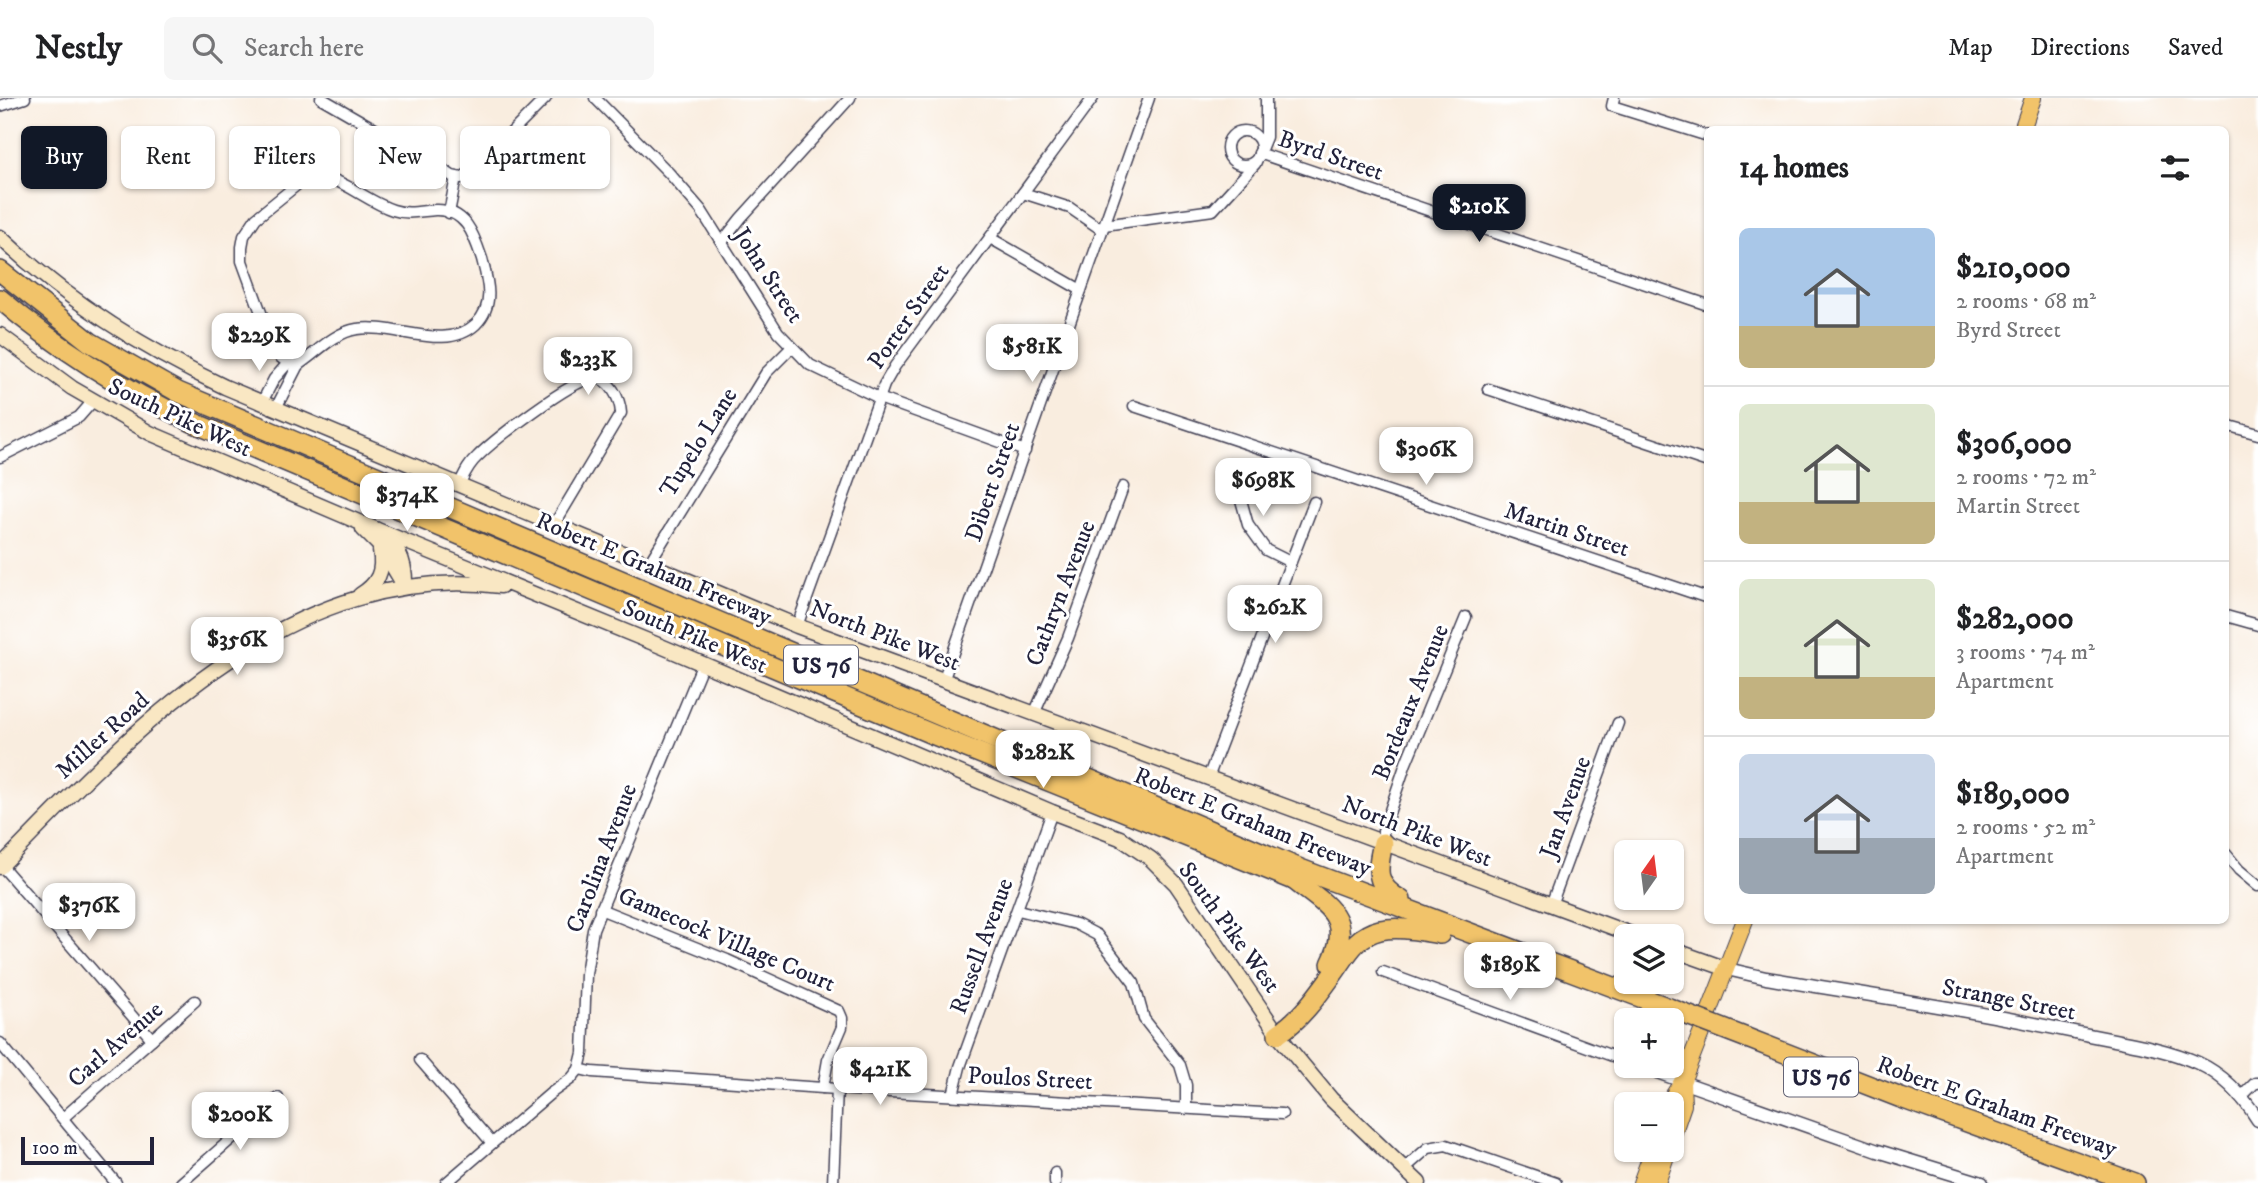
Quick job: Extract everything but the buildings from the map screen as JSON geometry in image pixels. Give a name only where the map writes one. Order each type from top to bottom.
[{"type":"highway","name":"Robert E Graham Freeway","points":[[0,271],[90,342],[178,392],[1298,875]]},
{"type":"highway","name":"Robert E Graham Freeway","points":[[0,299],[39,331],[106,376],[192,422],[932,734],[1646,1008]]},
{"type":"highway","points":[[1383,843],[1378,874],[1384,888],[1439,928]]},
{"type":"highway","points":[[1298,875],[1350,879],[1365,874],[1378,863]]},
{"type":"highway","points":[[1298,875],[1338,917],[1340,942],[1313,999]]},
{"type":"highway","points":[[1278,1034],[1295,1021],[1354,943],[1365,935],[1379,930],[1439,928]]},
{"type":"highway","name":"Robert E Graham Freeway","points":[[1684,1022],[1958,1123],[2135,1183]]},
{"type":"highway","name":"Robert E Graham Freeway","points":[[1958,1123],[2103,1183]]},
{"type":"main road","points":[[2023,126],[2033,98]]},
{"type":"main road","name":"North Pike West","points":[[0,237],[31,266],[109,325],[187,369],[269,405],[797,626],[1614,928]]},
{"type":"main road","name":"South Pike West","points":[[0,335],[93,401],[150,433],[352,520],[376,536],[393,543],[405,568],[405,587]]},
{"type":"main road","points":[[376,536],[526,591]]},
{"type":"main road","points":[[351,601],[370,589],[379,576],[382,564],[376,536]]},
{"type":"main road","name":"Miller Road","points":[[1,866],[119,746],[198,682],[276,632],[316,613],[405,587],[475,583],[526,591]]},
{"type":"main road","name":"South Pike West","points":[[526,591],[703,663],[1052,813],[1120,838],[1151,859],[1176,884],[1278,1034],[1331,1099],[1419,1183]]},
{"type":"main road","points":[[1676,1092],[1682,1082],[1744,924]]},
{"type":"main road","points":[[1684,954],[1727,969]]},
{"type":"main road","points":[[1682,1082],[1682,1092]]},
{"type":"main road","points":[[1641,1183],[1649,1162]]},
{"type":"main road","points":[[1657,1183],[1664,1162]]},
{"type":"street","points":[[0,106],[25,98]]},
{"type":"street","points":[[321,98],[461,178],[474,170],[547,98]]},
{"type":"street","name":"John Street","points":[[595,98],[669,173],[710,221],[766,314],[810,365],[878,398],[1025,451]]},
{"type":"street","points":[[722,242],[850,98]]},
{"type":"street","name":"Porter Street","points":[[797,626],[878,398],[895,366],[1093,98]]},
{"type":"street","name":"Dibert Street","points":[[943,681],[1149,98]]},
{"type":"street","points":[[1259,153],[1266,137],[1266,98]]},
{"type":"street","points":[[1614,98],[1612,106],[1704,135]]},
{"type":"street","name":"Byrd Street","points":[[1103,228],[1213,210],[1255,164],[1259,153],[1704,304]]},
{"type":"street","points":[[269,405],[293,364],[337,337],[357,329],[443,338],[467,331],[478,322],[490,296],[483,264],[469,226],[449,212],[434,210],[407,213],[392,210],[337,180],[326,177],[298,184],[256,218],[244,236],[242,261],[279,356],[293,364]]},
{"type":"street","points":[[449,212],[456,177]]},
{"type":"street","points":[[1023,193],[1070,208],[1103,228]]},
{"type":"street","points":[[990,238],[1081,290]]},
{"type":"street","name":"Tupelo Lane","points":[[648,565],[766,373],[792,347]]},
{"type":"street","points":[[459,485],[475,458],[522,422],[581,382],[594,378],[599,380],[612,389],[618,398],[621,413],[554,525]]},
{"type":"street","points":[[1488,389],[1704,461]]},
{"type":"street","points":[[0,457],[79,417],[93,401]]},
{"type":"street","name":"Martin Street","points":[[1134,406],[1704,597]]},
{"type":"street","points":[[2229,426],[2258,434]]},
{"type":"street","points":[[1247,468],[1241,500],[1248,525],[1266,550],[1290,562]]},
{"type":"street","name":"Cathryn Avenue","points":[[1034,714],[1068,638],[1123,487]]},
{"type":"street","points":[[1208,778],[1314,502]]},
{"type":"street","name":"Bordeaux Avenue","points":[[1383,843],[1383,831],[1406,763],[1466,617]]},
{"type":"street","points":[[2229,617],[2258,625]]},
{"type":"street","name":"Carolina Avenue","points":[[579,1069],[583,1054],[589,948],[600,909],[703,663]]},
{"type":"street","name":"Jan Avenue","points":[[1552,905],[1618,723]]},
{"type":"street","name":"Russell Avenue","points":[[953,1096],[960,1067],[1052,813]]},
{"type":"street","points":[[2229,858],[2258,886]]},
{"type":"street","points":[[1,866],[152,1039]]},
{"type":"street","name":"Gamecock Village Court","points":[[600,909],[727,960],[839,1010],[842,1027],[828,1060],[823,1088]]},
{"type":"street","points":[[1018,910],[1076,924],[1097,935],[1134,983],[1144,1019],[1180,1065],[1186,1085],[1186,1107]]},
{"type":"street","name":"Strange Street","points":[[1727,969],[2045,1026],[2195,1061],[2211,1070],[2241,1097],[2258,1121]]},
{"type":"street","points":[[1383,972],[1614,1057]]},
{"type":"street","name":"Carl Avenue","points":[[63,1118],[195,1001]]},
{"type":"street","points":[[0,1044],[116,1183]]},
{"type":"street","points":[[420,1060],[492,1143]]},
{"type":"street","points":[[446,1183],[571,1079],[579,1069]]},
{"type":"street","name":"Poulos Street","points":[[579,1069],[837,1089],[1282,1114]]},
{"type":"street","points":[[1671,1078],[1878,1151],[1982,1183]]},
{"type":"street","points":[[2241,1097],[2258,1083]]},
{"type":"street","points":[[833,1183],[837,1089]]},
{"type":"street","points":[[181,1183],[278,1098]]},
{"type":"street","points":[[1404,1169],[1428,1148],[1446,1145],[1556,1183]]}]
